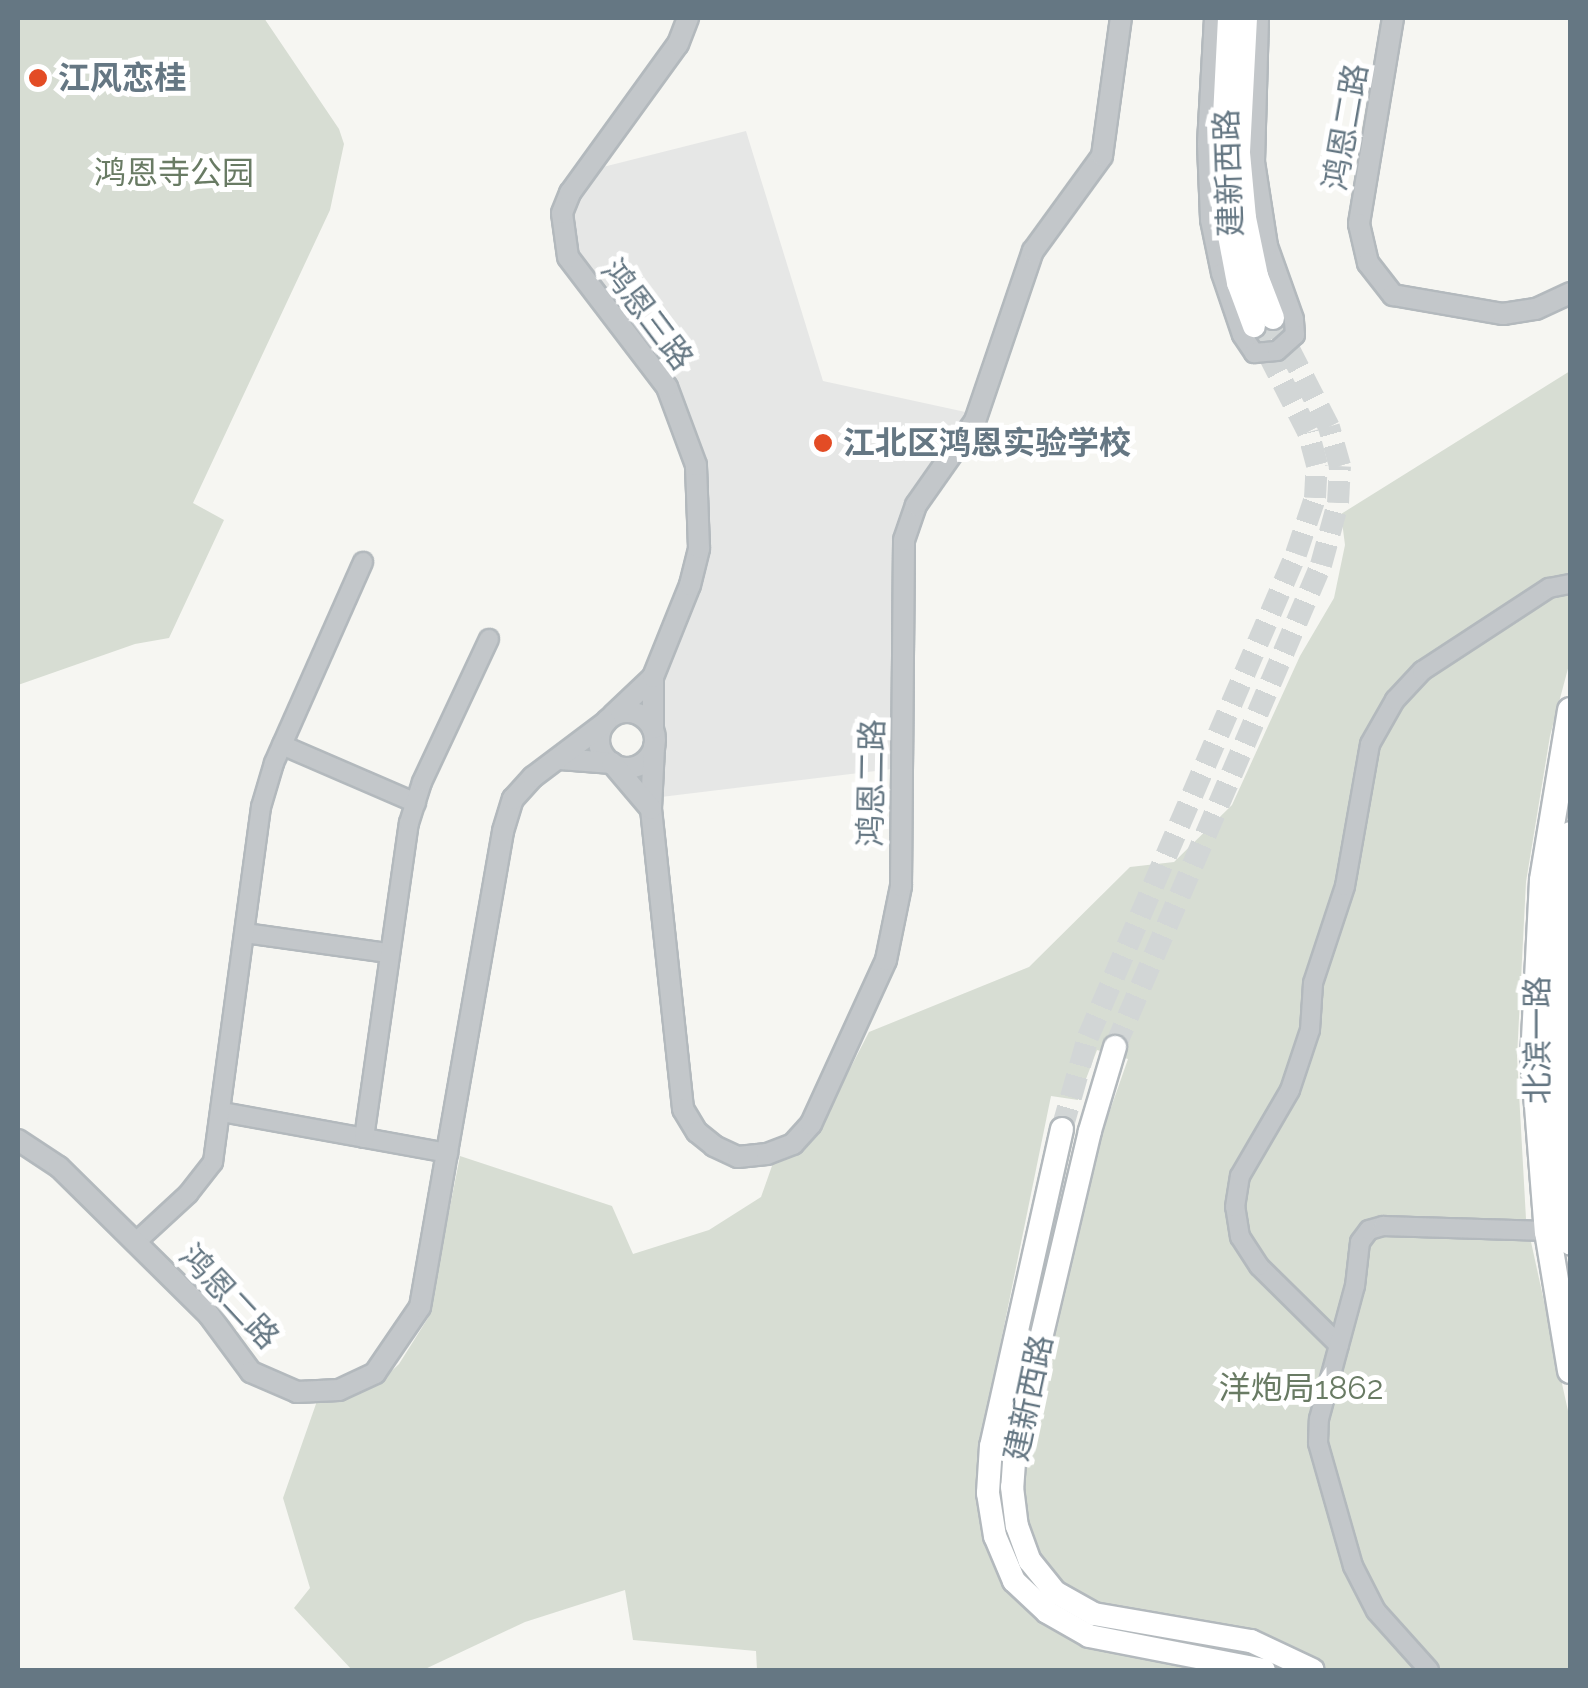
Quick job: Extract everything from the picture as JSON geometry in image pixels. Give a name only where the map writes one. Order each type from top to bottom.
[{"type":"main road","name":"建新西路","points":[[1229,18],[1222,155],[1226,220],[1238,282],[1264,322],[1245,218],[1239,153],[1246,18]]},
{"type":"main road","name":"北滨一路","points":[[1559,1236],[1533,1055],[1542,880],[1570,710]]},
{"type":"main road","name":"北滨一路","points":[[1570,834],[1563,883],[1555,1052],[1559,1236],[1570,1370]]},
{"type":"main road","name":"建新西路","points":[[1115,1048],[1090,1132],[1015,1448],[1012,1487],[1016,1526],[1030,1562],[1056,1592],[1094,1614],[1251,1640],[1313,1670]]},
{"type":"main road","name":"建新西路","points":[[1062,1129],[991,1446],[988,1493],[995,1536],[1014,1582],[1047,1612],[1088,1636],[1264,1670]]},
{"type":"street","name":"鸿恩三路","points":[[653,677],[690,585],[700,548],[696,465],[667,387],[568,257],[562,213],[570,194],[678,44],[688,18]]},
{"type":"street","name":"鸿恩二路","points":[[653,677],[651,809],[683,1109],[697,1132],[714,1146],[738,1157],[766,1154],[793,1144],[810,1124],[886,960],[901,886],[904,540],[916,505],[975,421],[1033,250],[1102,156],[1120,18]]},
{"type":"street","points":[[1214,18],[1207,144],[1210,220],[1220,273],[1242,334],[1254,352],[1277,350],[1295,335],[1268,246],[1256,162],[1258,18]]},
{"type":"street","name":"鸿恩二路","points":[[1394,18],[1359,224],[1368,263],[1393,295],[1504,314],[1536,308],[1570,294]]},
{"type":"street","points":[[136,1242],[188,1194],[213,1162],[261,807],[282,745],[363,562]]},
{"type":"street","points":[[1339,1345],[1258,1266],[1240,1237],[1234,1207],[1240,1176],[1290,1090],[1310,1030],[1313,983],[1345,886],[1370,744],[1395,700],[1422,671],[1549,588],[1570,584]]},
{"type":"street","points":[[364,1138],[387,953],[416,803],[489,639]]},
{"type":"street","name":"鸿恩二路","points":[[18,1140],[59,1167],[136,1242],[209,1315],[251,1372],[297,1392],[339,1390],[375,1373],[420,1307],[503,832],[514,800],[533,778],[610,718],[653,677]]},
{"type":"street","points":[[560,759],[612,764],[637,766],[654,738],[632,712],[610,718],[599,736],[600,749],[612,764],[651,809]]},
{"type":"street","points":[[282,745],[416,803]]},
{"type":"street","points":[[245,932],[387,953]]},
{"type":"street","points":[[222,1112],[448,1153]]},
{"type":"street","points":[[1429,1670],[1376,1611],[1360,1581],[1318,1443],[1320,1419],[1355,1286],[1360,1242],[1369,1230],[1383,1226],[1559,1236]]},
{"type":"shaded area","name":"江北区鸿恩实验学校","points":[[746,131],[823,381],[970,413],[908,503],[892,769],[661,797],[659,678],[707,549],[709,506],[703,464],[692,422],[671,381],[576,255],[570,215],[575,198],[599,168]]},
{"type":"green space","name":"鸿恩寺公园","points":[[18,18],[264,18],[339,129],[344,144],[330,210],[193,503],[224,520],[169,638],[135,644],[18,685]]},
{"type":"green space","name":"洋炮局1862","points":[[1570,371],[1570,661],[1550,736],[1526,882],[1517,1057],[1526,1219],[1570,1420],[1570,1670],[1328,1670],[1314,1659],[1096,1609],[1058,1586],[1034,1557],[1018,1484],[1100,1139],[1128,1059],[1097,1050],[1078,1100],[1051,1096],[980,1444],[975,1492],[983,1541],[1009,1590],[1043,1621],[1231,1670],[757,1670],[756,1651],[633,1640],[625,1590],[525,1622],[423,1670],[352,1670],[294,1608],[310,1588],[283,1498],[317,1401],[376,1386],[399,1364],[428,1318],[460,1156],[612,1206],[633,1254],[709,1230],[761,1197],[773,1163],[795,1154],[822,1123],[869,1032],[1029,967],[1130,867],[1174,862],[1232,805],[1300,656],[1334,598],[1345,545],[1341,514]]},
{"type":"tunnel","points":[[1115,1047],[1321,565],[1338,503],[1340,466],[1329,427],[1273,318]]},
{"type":"tunnel","points":[[1062,1129],[1088,1037],[1296,554],[1315,498],[1317,465],[1308,432],[1254,326]]},
{"type":"place","name":"江风恋桂","points":[[38,78]]},
{"type":"place","name":"江北区鸿恩实验学校","points":[[823,443]]}]
